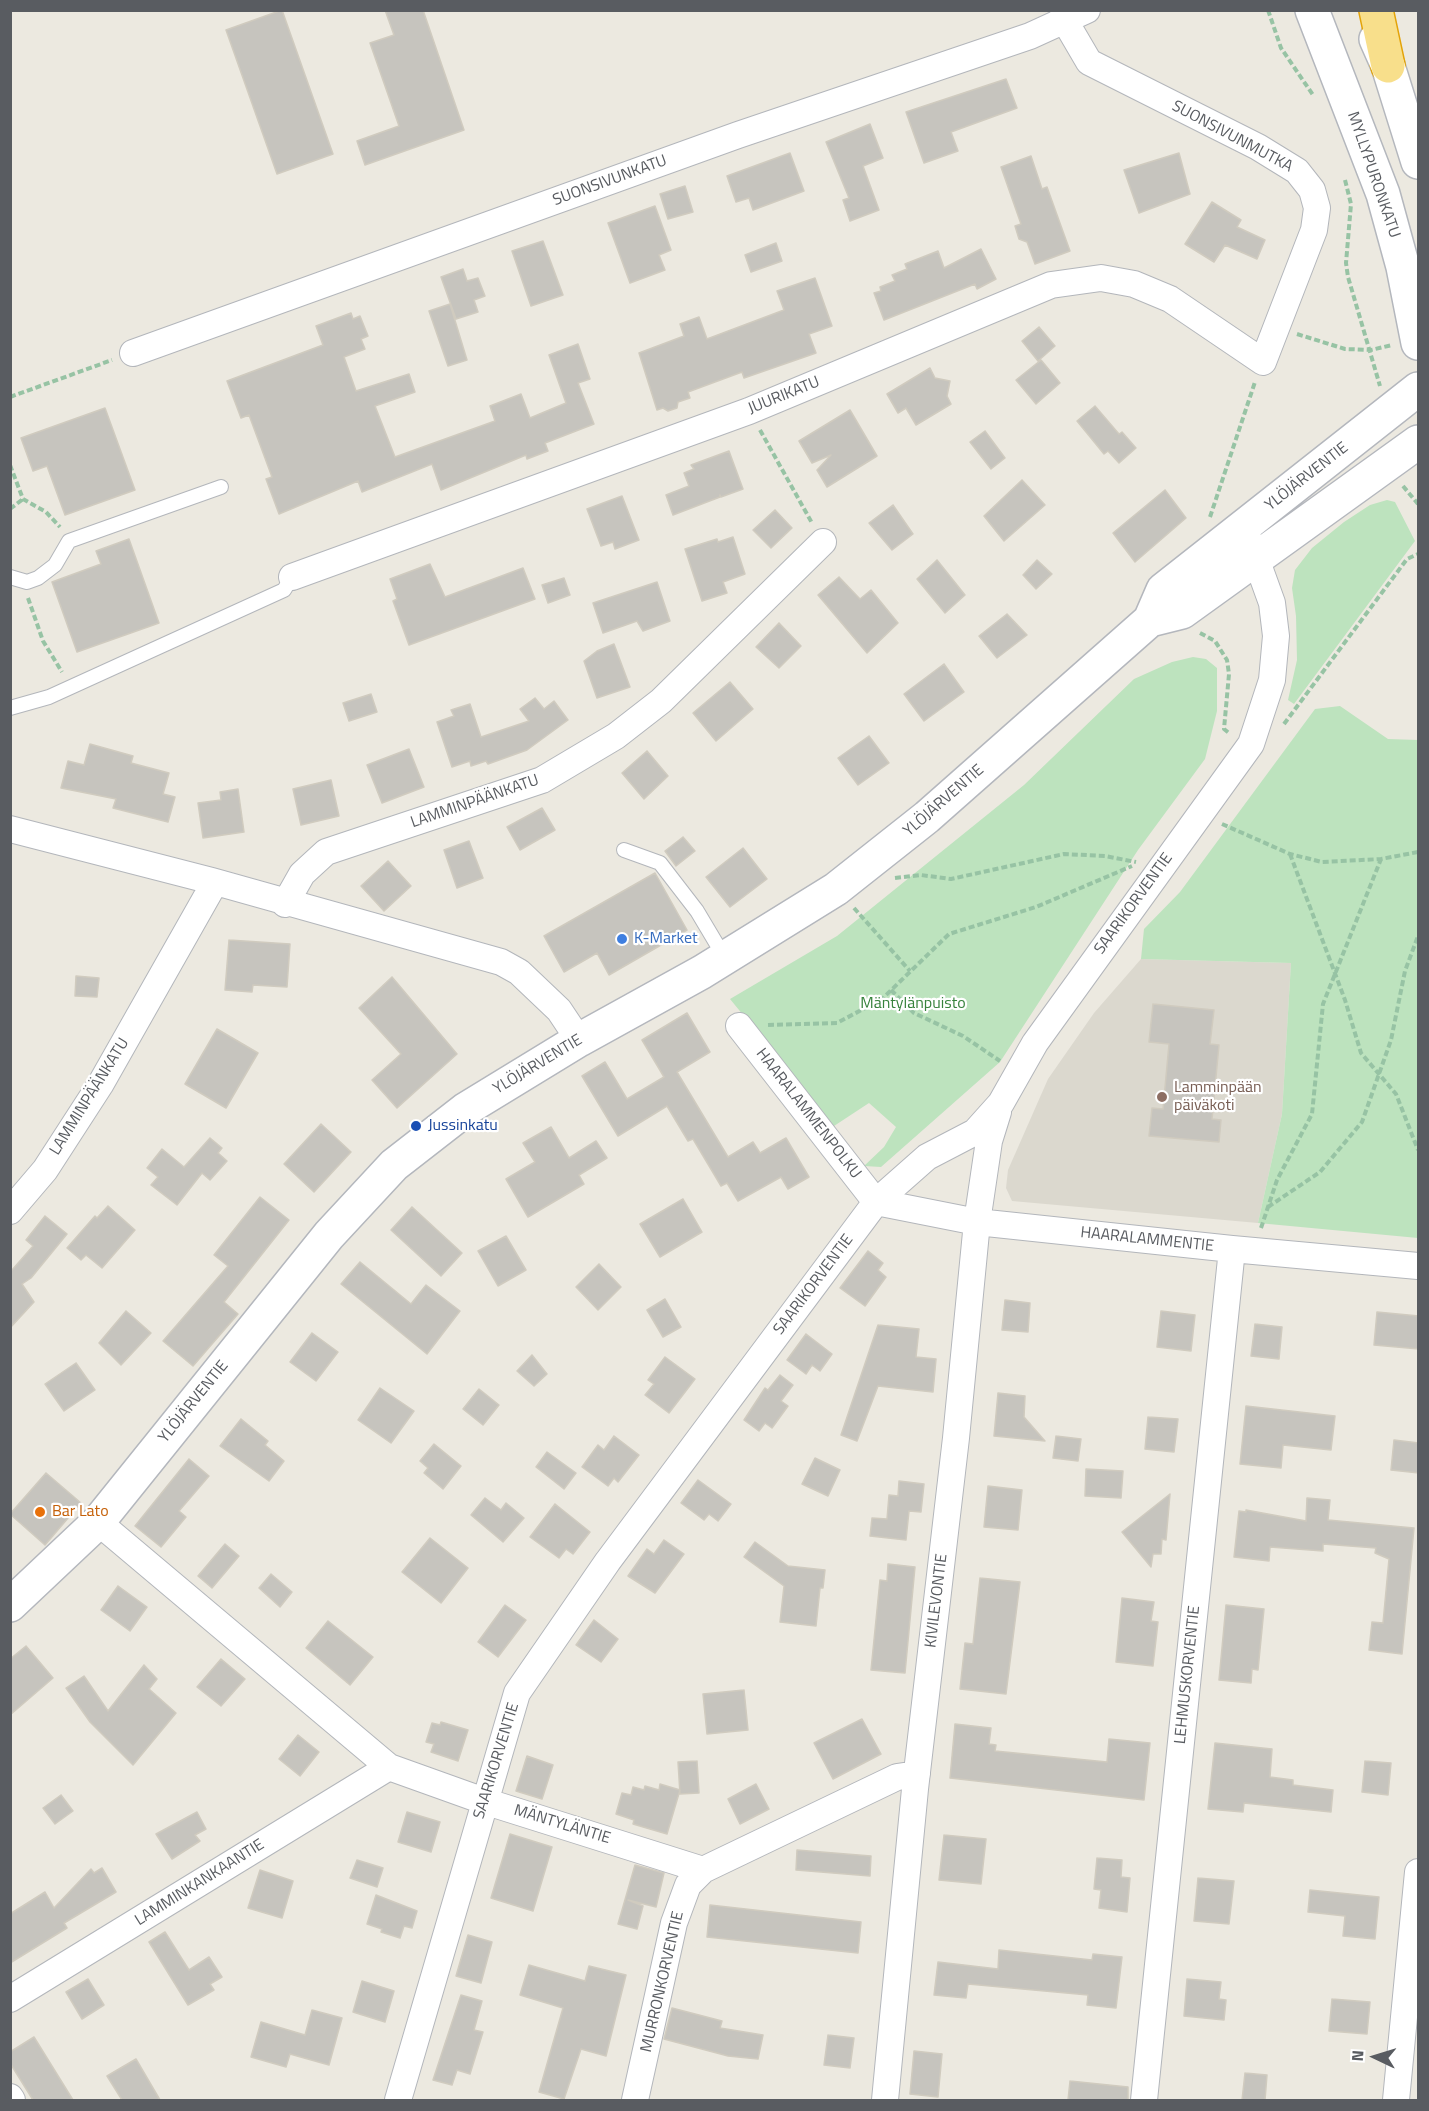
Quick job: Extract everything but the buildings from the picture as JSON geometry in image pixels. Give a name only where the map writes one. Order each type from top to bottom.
[{"type":"highway","points":[[1376,10],[1388,66]]},
{"type":"main road","name":"MYLLYPURONKATU","points":[[1312,10],[1383,194],[1403,267],[1419,343]]},
{"type":"main road","points":[[1364,10],[1388,66],[1419,162]]},
{"type":"main road","name":"YLÖJÄRVENTIE","points":[[10,1605],[98,1522],[316,1252],[377,1181],[394,1165],[466,1109],[579,1040],[725,958],[831,893],[927,818],[1150,620],[1163,591],[1419,389]]},
{"type":"main road","name":"YLÖJÄRVENTIE","points":[[1150,620],[1182,612],[1419,442]]},
{"type":"street","name":"SUONSIVUNMUTKA","points":[[1072,14],[1089,62],[1258,147],[1297,171],[1306,181],[1316,199],[1316,219],[1263,362]]},
{"type":"street","name":"SUONSIVUNKATU","points":[[133,353],[738,135],[1030,36],[1072,14]]},
{"type":"street","name":"JUURIKATU","points":[[292,578],[749,411],[1051,285],[1101,278],[1134,284],[1170,299],[1263,362]]},
{"type":"street","name":"SAARIKORVENTIE","points":[[398,2100],[517,1693],[608,1561],[876,1203],[927,1157],[975,1132],[1000,1103],[1035,1043],[1265,704],[1276,651],[1272,603],[1244,526]]},
{"type":"street","name":"LAMMINPÄÄNKATU","points":[[285,904],[302,874],[326,852],[542,780],[616,736],[661,701],[823,542]]},
{"type":"street","points":[[10,829],[215,882],[285,904],[508,965],[524,976],[559,1010],[579,1040]]},
{"type":"street","name":"LAMMINPÄÄNKATU","points":[[10,1211],[45,1170],[100,1085],[215,882]]},
{"type":"street","name":"HAARALAMMENPOLKU","points":[[739,1026],[876,1203]]},
{"type":"street","name":"KIVILEVONTIE","points":[[885,2100],[917,1774],[956,1438],[977,1221],[989,1141],[1000,1103]]},
{"type":"street","name":"HAARALAMMENTIE","points":[[876,1203],[977,1221],[1242,1250],[1419,1266]]},
{"type":"street","name":"LEHMUSKORVENTIE","points":[[1144,2100],[1242,1250]]},
{"type":"street","name":"MÄNTYLÄNTIE","points":[[98,1522],[389,1767],[484,1801],[703,1870]]},
{"type":"street","name":"LAMMINKANKAANTIE","points":[[10,1999],[389,1767]]},
{"type":"street","points":[[703,1870],[886,1781],[917,1774]]},
{"type":"street","name":"MURRONKORVENTIE","points":[[635,2100],[674,1923],[688,1886],[703,1870]]},
{"type":"street","points":[[1396,2100],[1419,1872]]},
{"type":"lane","points":[[16,579],[38,578],[55,565],[69,542],[221,487]]},
{"type":"lane","points":[[10,708],[49,697],[285,590],[292,578]]},
{"type":"lane","points":[[624,850],[660,863],[697,911],[725,958]]},
{"type":"path","points":[[1268,10],[1281,48],[1316,99]]},
{"type":"path","points":[[1277,327],[1324,344],[1345,349],[1371,350],[1348,277],[1347,250],[1351,204],[1344,174]]},
{"type":"path","points":[[10,397],[133,353]]},
{"type":"path","points":[[1208,524],[1263,362]]},
{"type":"path","points":[[749,411],[823,542]]},
{"type":"path","points":[[10,465],[23,499],[46,512],[69,542]]},
{"type":"path","points":[[1395,492],[1404,489],[1419,504]]},
{"type":"path","points":[[10,509],[23,499]]},
{"type":"path","points":[[1192,630],[1215,641],[1227,660],[1229,674],[1224,729],[1241,740],[1273,736],[1292,715],[1407,560],[1419,554]]},
{"type":"path","points":[[16,579],[43,641],[60,671],[82,682]]},
{"type":"path","points":[[1216,821],[1290,854],[1322,862],[1381,859],[1419,852]]},
{"type":"path","points":[[739,1026],[837,1023],[882,999],[949,934],[1036,907],[1140,863],[1105,856],[1064,854],[951,879],[921,875],[890,879]]},
{"type":"path","points":[[1290,854],[1336,976],[1361,1053],[1396,1094],[1419,1150]]},
{"type":"path","points":[[1242,1250],[1268,1207],[1276,1180],[1312,1114],[1323,1004],[1381,859]]},
{"type":"path","points":[[844,910],[858,899]]},
{"type":"path","points":[[851,905],[910,971]]},
{"type":"path","points":[[1268,1207],[1320,1172],[1362,1122],[1391,1040],[1405,971],[1419,936]]},
{"type":"path","points":[[891,990],[914,1013],[963,1036],[1004,1063]]},
{"type":"shaded area","name":"Lamminpään päiväkoti","points":[[1141,959],[1291,963],[1282,1114],[1258,1223],[1012,1201],[1006,1188],[1008,1170],[1048,1079],[1094,1013]]},
{"type":"green space","points":[[1387,500],[1395,502],[1415,541],[1294,704],[1288,700],[1297,660],[1296,616],[1292,588],[1295,570],[1312,548],[1344,522],[1370,505]]},
{"type":"green space","name":"Mäntylänpuisto","points":[[1193,657],[1206,659],[1217,668],[1217,711],[1205,759],[1138,850],[1000,1062],[881,1167],[864,1166],[884,1147],[896,1127],[869,1103],[834,1126],[730,999],[837,936],[1024,785],[1134,679],[1172,662]]},
{"type":"green space","points":[[1340,706],[1388,739],[1418,740],[1418,1238],[1258,1223],[1282,1114],[1291,963],[1141,959],[1144,929],[1180,892],[1315,709]]},
{"type":"place","name":"K-Market","points":[[622,939]]},
{"type":"place","name":"Lamminpään päiväkoti","points":[[1162,1097]]},
{"type":"place","name":"Jussinkatu","points":[[416,1126]]},
{"type":"place","name":"Bar Lato","points":[[40,1512]]}]
